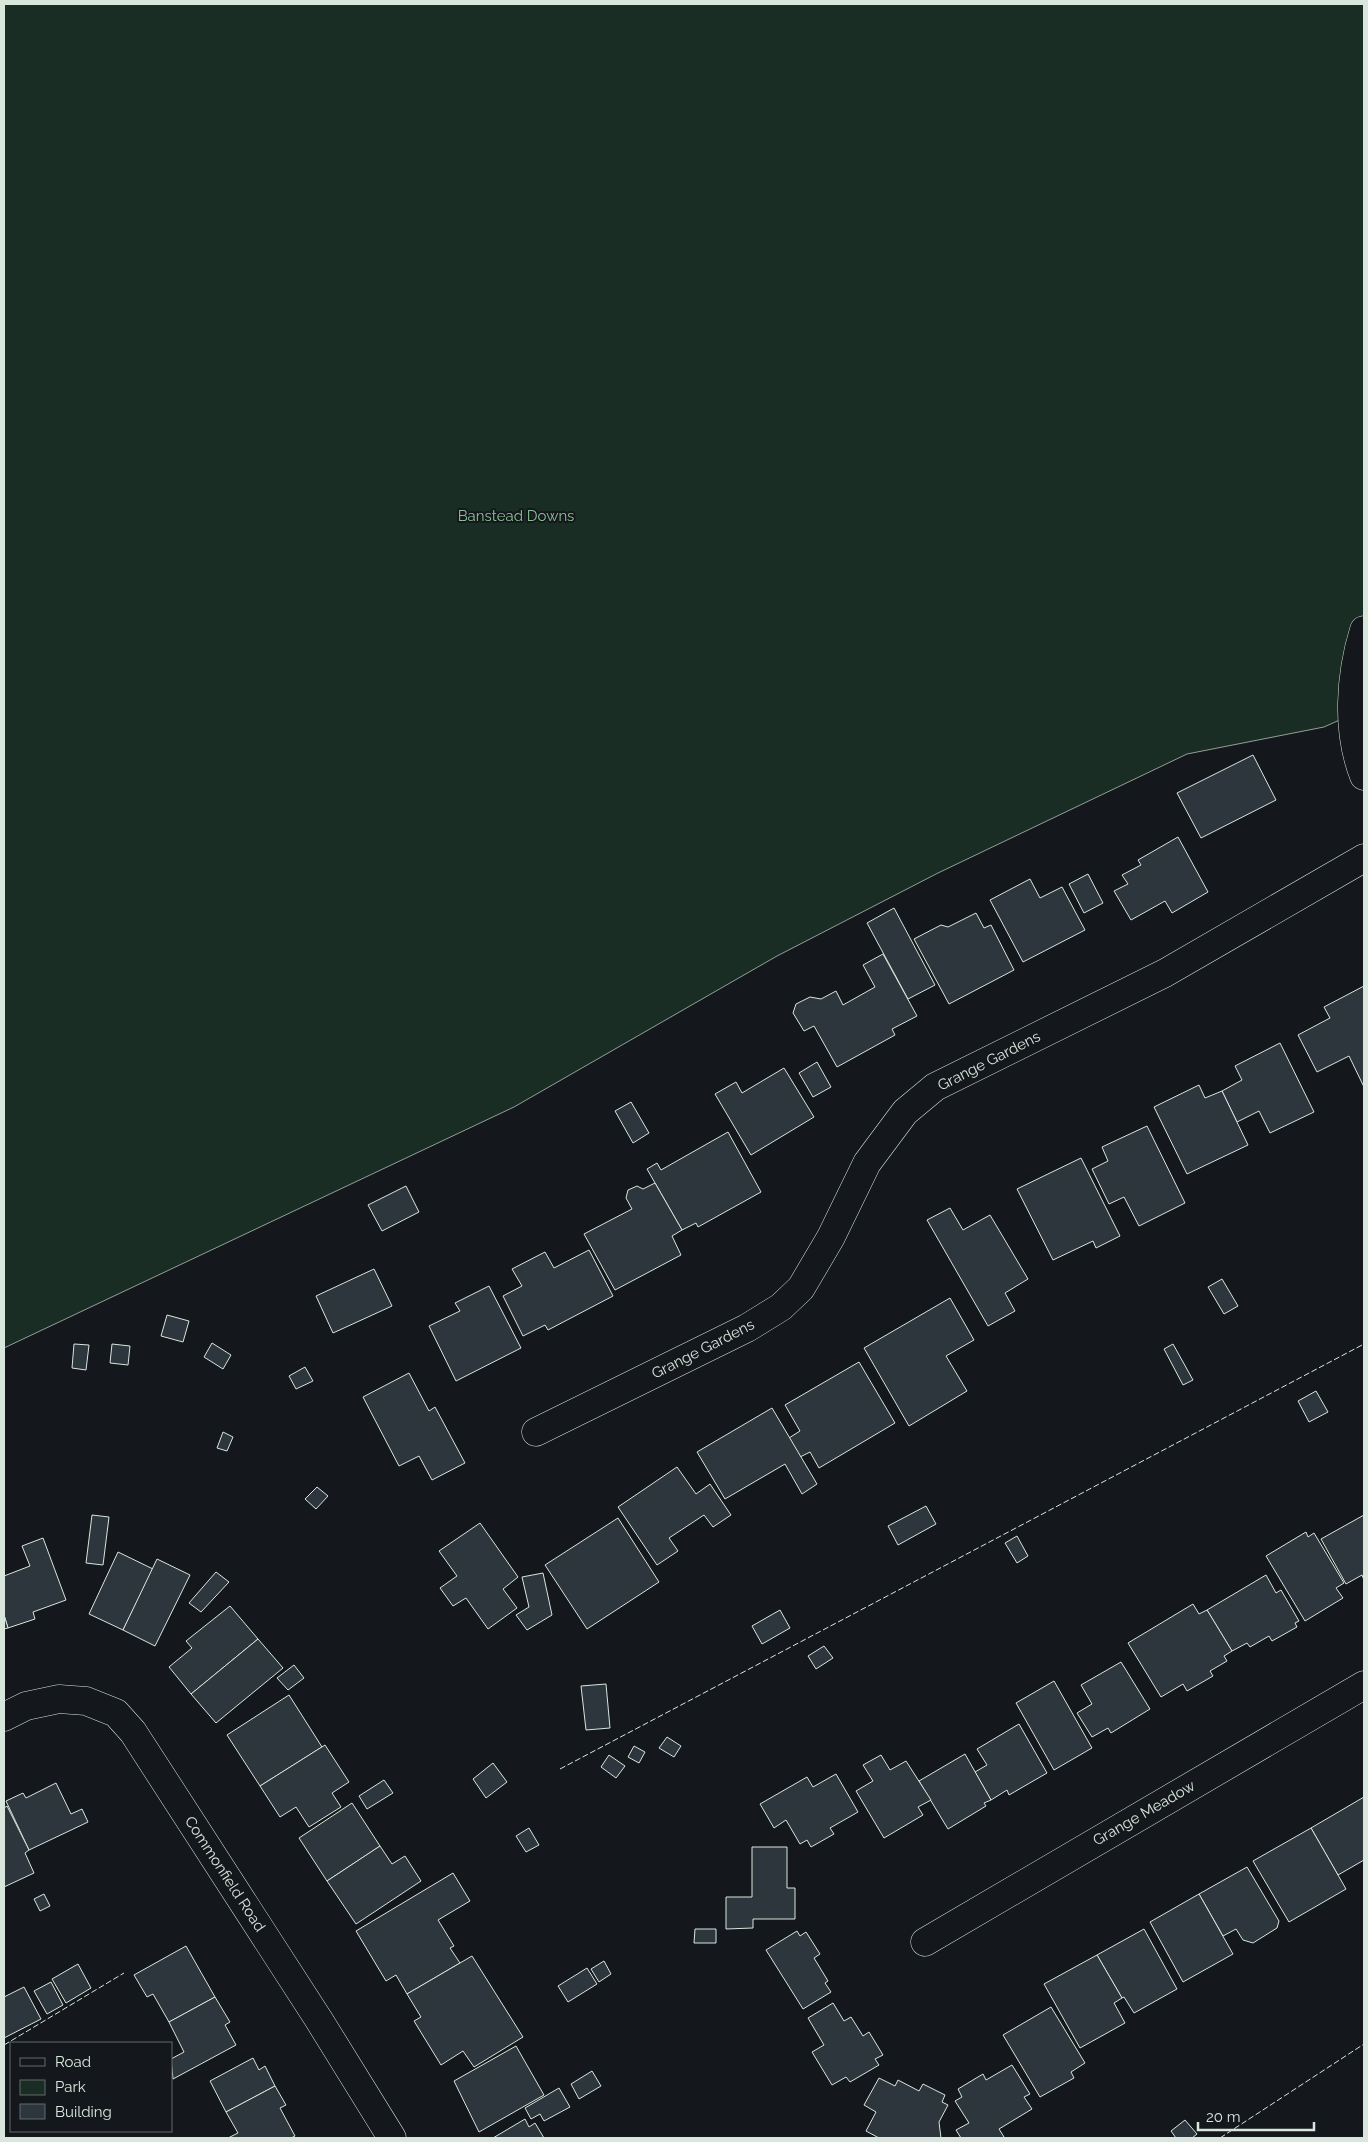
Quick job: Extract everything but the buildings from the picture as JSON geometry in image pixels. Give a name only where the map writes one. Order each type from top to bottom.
[{"type":"street","points":[[1364,630],[1356,653],[1352,697],[1354,733],[1364,776]]},
{"type":"street","name":"Grange Gardens","points":[[536,1432],[747,1328],[781,1307],[801,1288],[831,1236],[867,1163],[905,1112],[935,1086],[1165,973],[1364,858]]},
{"type":"street","name":"Grange Meadow","points":[[924,1942],[1364,1685]]},
{"type":"street","name":"Commonfield Road","points":[[4,1717],[26,1706],[59,1699],[86,1701],[116,1714],[133,1732],[314,2012],[392,2138]]},
{"type":"green space","name":"Banstead Downs","points":[[4,4],[1364,4],[1364,709],[1324,727],[1187,754],[938,873],[777,956],[514,1107],[4,1348]]},
{"type":"fence","points":[[560,1769],[1364,1344]]},
{"type":"fence","points":[[4,2045],[124,1973]]},
{"type":"fence","points":[[1220,2138],[1364,2044]]}]
